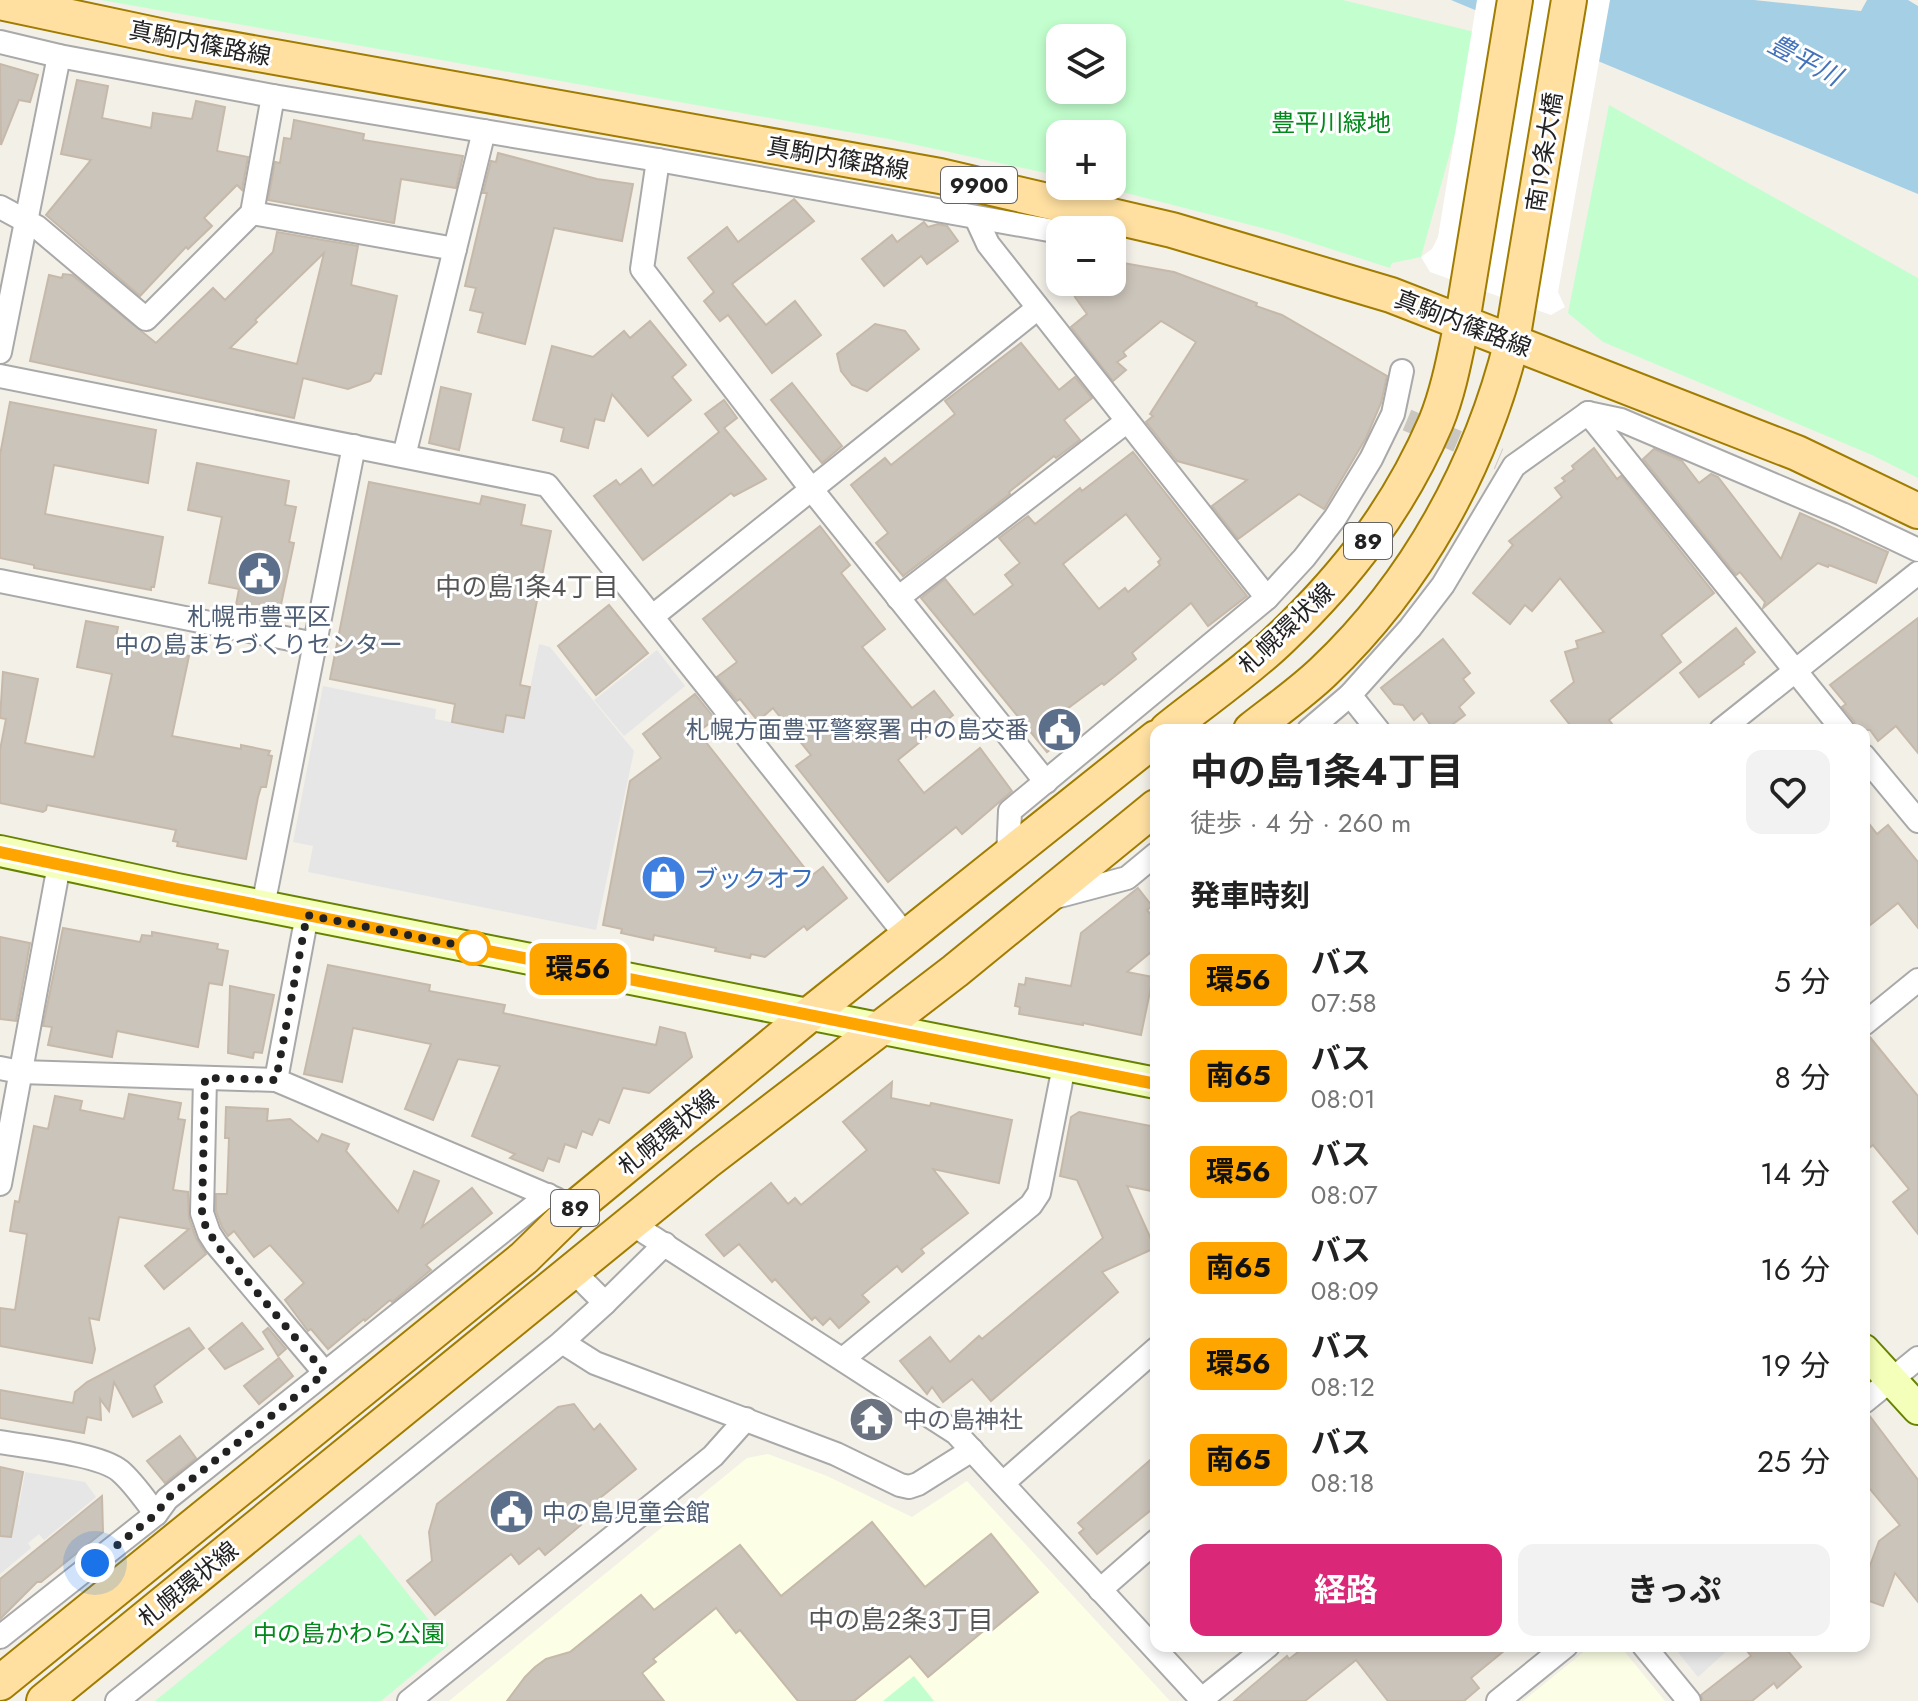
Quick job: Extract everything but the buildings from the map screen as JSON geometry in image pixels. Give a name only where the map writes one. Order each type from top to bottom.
[{"type":"main road","name":"札幌環状線","points":[[1174,724],[1279,640],[1338,581],[1389,514],[1436,420],[1462,322],[1515,0]]},
{"type":"main road","name":"南19条大橋","points":[[1512,341],[1569,0]]},
{"type":"main road","name":"真駒内篠路線","points":[[0,2],[174,39],[940,176],[1172,230],[1391,295],[1797,453],[1918,511]]},
{"type":"main road","name":"89","points":[[1259,724],[1323,673],[1382,607],[1432,539],[1474,457],[1500,389],[1512,341]]},
{"type":"main road","name":"札幌環状線","points":[[0,1683],[524,1258],[562,1201],[810,1014],[1150,743]]},
{"type":"main road","name":"札幌環状線","points":[[44,1701],[706,1162],[881,1029],[1150,812]]},
{"type":"street","points":[[0,42],[273,96],[658,160],[1046,230]]},
{"type":"street","points":[[0,352],[59,56]]},
{"type":"street","points":[[0,207],[26,220],[146,319],[252,213],[273,96]]},
{"type":"street","points":[[404,456],[484,131]]},
{"type":"street","points":[[658,160],[642,269],[812,490],[1046,782]]},
{"type":"street","points":[[252,213],[455,249]]},
{"type":"street","points":[[976,218],[988,244],[1267,598]]},
{"type":"street","points":[[1126,233],[1172,230]]},
{"type":"street","points":[[653,616],[1038,308]]},
{"type":"street","points":[[1008,857],[1010,811],[1267,598],[1304,558],[1335,518],[1400,417],[1402,371]]},
{"type":"street","points":[[0,376],[547,485],[907,937]]},
{"type":"street","points":[[1588,413],[1838,724]]},
{"type":"street","points":[[1316,724],[1350,695],[1410,628],[1443,585],[1507,463],[1588,413],[1621,420],[1842,514],[1918,550]]},
{"type":"street","points":[[898,598],[1126,422]]},
{"type":"street","points":[[263,906],[354,446]]},
{"type":"street","points":[[1728,724],[1918,573]]},
{"type":"street","points":[[0,581],[315,644]]},
{"type":"street","points":[[1350,695],[1373,724]]},
{"type":"street","points":[[1870,763],[1918,821]]},
{"type":"street","points":[[0,851],[1150,1082]]},
{"type":"street","points":[[1038,902],[1127,878],[1150,859]]},
{"type":"street","points":[[0,1184],[10,1070],[59,865]]},
{"type":"street","points":[[276,1080],[307,915]]},
{"type":"street","points":[[1870,1019],[1918,980]]},
{"type":"street","points":[[843,1359],[1031,1205],[1039,1193],[1064,1066]]},
{"type":"street","points":[[10,1070],[276,1080],[562,1201]]},
{"type":"street","points":[[205,1078],[204,1223],[216,1244],[325,1373]]},
{"type":"street","points":[[0,1637],[156,1514],[167,1499],[325,1373],[562,1201]]},
{"type":"street","points":[[632,1224],[956,1433],[1150,1643]]},
{"type":"street","points":[[117,1701],[562,1342],[665,1244]]},
{"type":"street","points":[[573,1271],[605,1303]]},
{"type":"street","points":[[562,1342],[595,1363],[836,1454],[900,1485],[909,1487],[918,1484],[972,1450]]},
{"type":"street","points":[[1003,1483],[1150,1354]]},
{"type":"street","points":[[1870,1356],[1918,1409]]},
{"type":"street","points":[[1870,1397],[1918,1358]]},
{"type":"street","points":[[409,1701],[713,1456],[746,1419]]},
{"type":"street","points":[[0,1442],[111,1465],[126,1477],[156,1514]]},
{"type":"street","points":[[1100,1590],[1150,1546]]},
{"type":"street","points":[[1158,1652],[1203,1700],[1261,1652]]},
{"type":"street","points":[[1498,1701],[1559,1652]]},
{"type":"street","points":[[1649,1652],[1689,1701]]},
{"type":"shaded area","points":[[539,644],[550,647],[634,751],[596,930],[308,872],[313,846],[293,842],[323,686],[436,709],[435,719],[502,732],[506,715],[524,718]]},
{"type":"shaded area","points":[[657,650],[685,686],[624,736],[594,700]]},
{"type":"shaded area","points":[[768,1454],[827,1476],[912,1517],[967,1481],[1170,1701],[449,1701],[747,1458]]},
{"type":"shaded area","points":[[25,1472],[85,1482],[96,1497],[44,1540],[39,1534],[28,1543],[31,1548],[0,1574],[0,1502],[19,1505]]},
{"type":"shaded area","points":[[1584,1652],[1625,1652],[1665,1701],[1523,1701]]},
{"type":"shaded area","points":[[1678,1652],[1725,1652],[1698,1677]]},
{"type":"green space","name":"豊平川緑地","points":[[101,0],[1343,0],[1483,34],[1421,257],[1392,263],[1390,268],[1278,232],[1126,193],[1126,120],[1046,120],[1046,173],[889,139]]},
{"type":"green space","points":[[1609,105],[1918,278],[1918,478],[1872,455],[1603,342],[1568,313]]},
{"type":"green space","name":"中の島かわら公園","points":[[360,1534],[449,1645],[381,1701],[155,1701]]},
{"type":"green space","points":[[914,1676],[934,1701],[883,1701]]},
{"type":"water","name":"豊平川","points":[[1451,0],[1754,0],[1861,11],[1867,0],[1908,0],[1918,6],[1918,194]]},
{"type":"pier","points":[[1477,0],[1610,0],[1558,292],[1565,307],[1551,315],[1430,272],[1421,257],[1432,249],[1438,237]]},
{"type":"tunnel","points":[[1407,420],[1499,459]]},
{"type":"bus line","name":"環56","points":[[0,852],[1150,1083]]},
{"type":"place","name":"札幌市豊平区 中の島まちづくりセンター","points":[[259,574]]},
{"type":"place","name":"札幌方面豊平警察署 中の島交番","points":[[1060,729]]},
{"type":"place","name":"ブックオフ","points":[[663,878]]},
{"type":"place","name":"中の島神社","points":[[872,1419]]},
{"type":"place","name":"中の島児童会館","points":[[511,1512]]},
{"type":"district","name":"中の島1条4丁目","points":[[527,587]]},
{"type":"district","name":"中の島2条3丁目","points":[[901,1620]]},
{"type":"route","points":[[95,1563],[156,1514],[167,1499],[325,1373],[216,1244],[204,1223],[205,1078],[276,1080],[307,915],[483,950],[473,948]]}]
